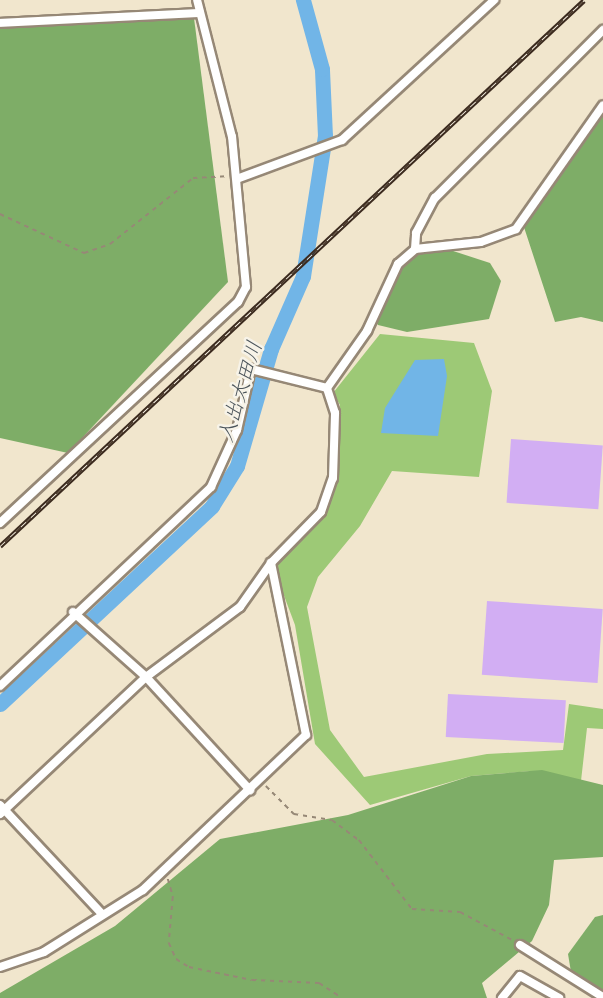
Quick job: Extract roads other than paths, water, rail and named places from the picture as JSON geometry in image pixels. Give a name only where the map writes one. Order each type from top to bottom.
[{"type":"street","points":[[0,522],[238,302],[246,287],[239,178],[197,0]]},
{"type":"street","points":[[239,178],[342,140],[494,0]]},
{"type":"street","points":[[0,23],[200,13]]},
{"type":"street","points":[[415,249],[416,233],[435,198],[603,30]]},
{"type":"street","points":[[327,388],[368,331],[398,264],[415,249],[481,242],[516,229],[603,105]]},
{"type":"street","points":[[0,686],[73,612],[211,487],[237,430],[251,369],[327,388]]},
{"type":"street","points":[[102,914],[1,810],[146,677],[240,607],[272,563],[312,525],[332,486],[335,413],[327,388]]},
{"type":"street","points":[[0,967],[44,952],[143,890],[261,781],[306,735],[272,563]]},
{"type":"street","points":[[73,612],[146,677],[250,790]]},
{"type":"street","points":[[520,945],[603,997]]},
{"type":"street","points":[[502,998],[520,976],[560,998]]},
{"type":"water","points":[[444,359],[447,376],[438,436],[381,433],[385,408],[415,360]]},
{"type":"waterway","name":"入出太田川","points":[[0,704],[212,506],[237,466],[271,349],[303,276],[325,136],[322,69],[303,0]]},
{"type":"railway","points":[[0,546],[584,0]]}]
